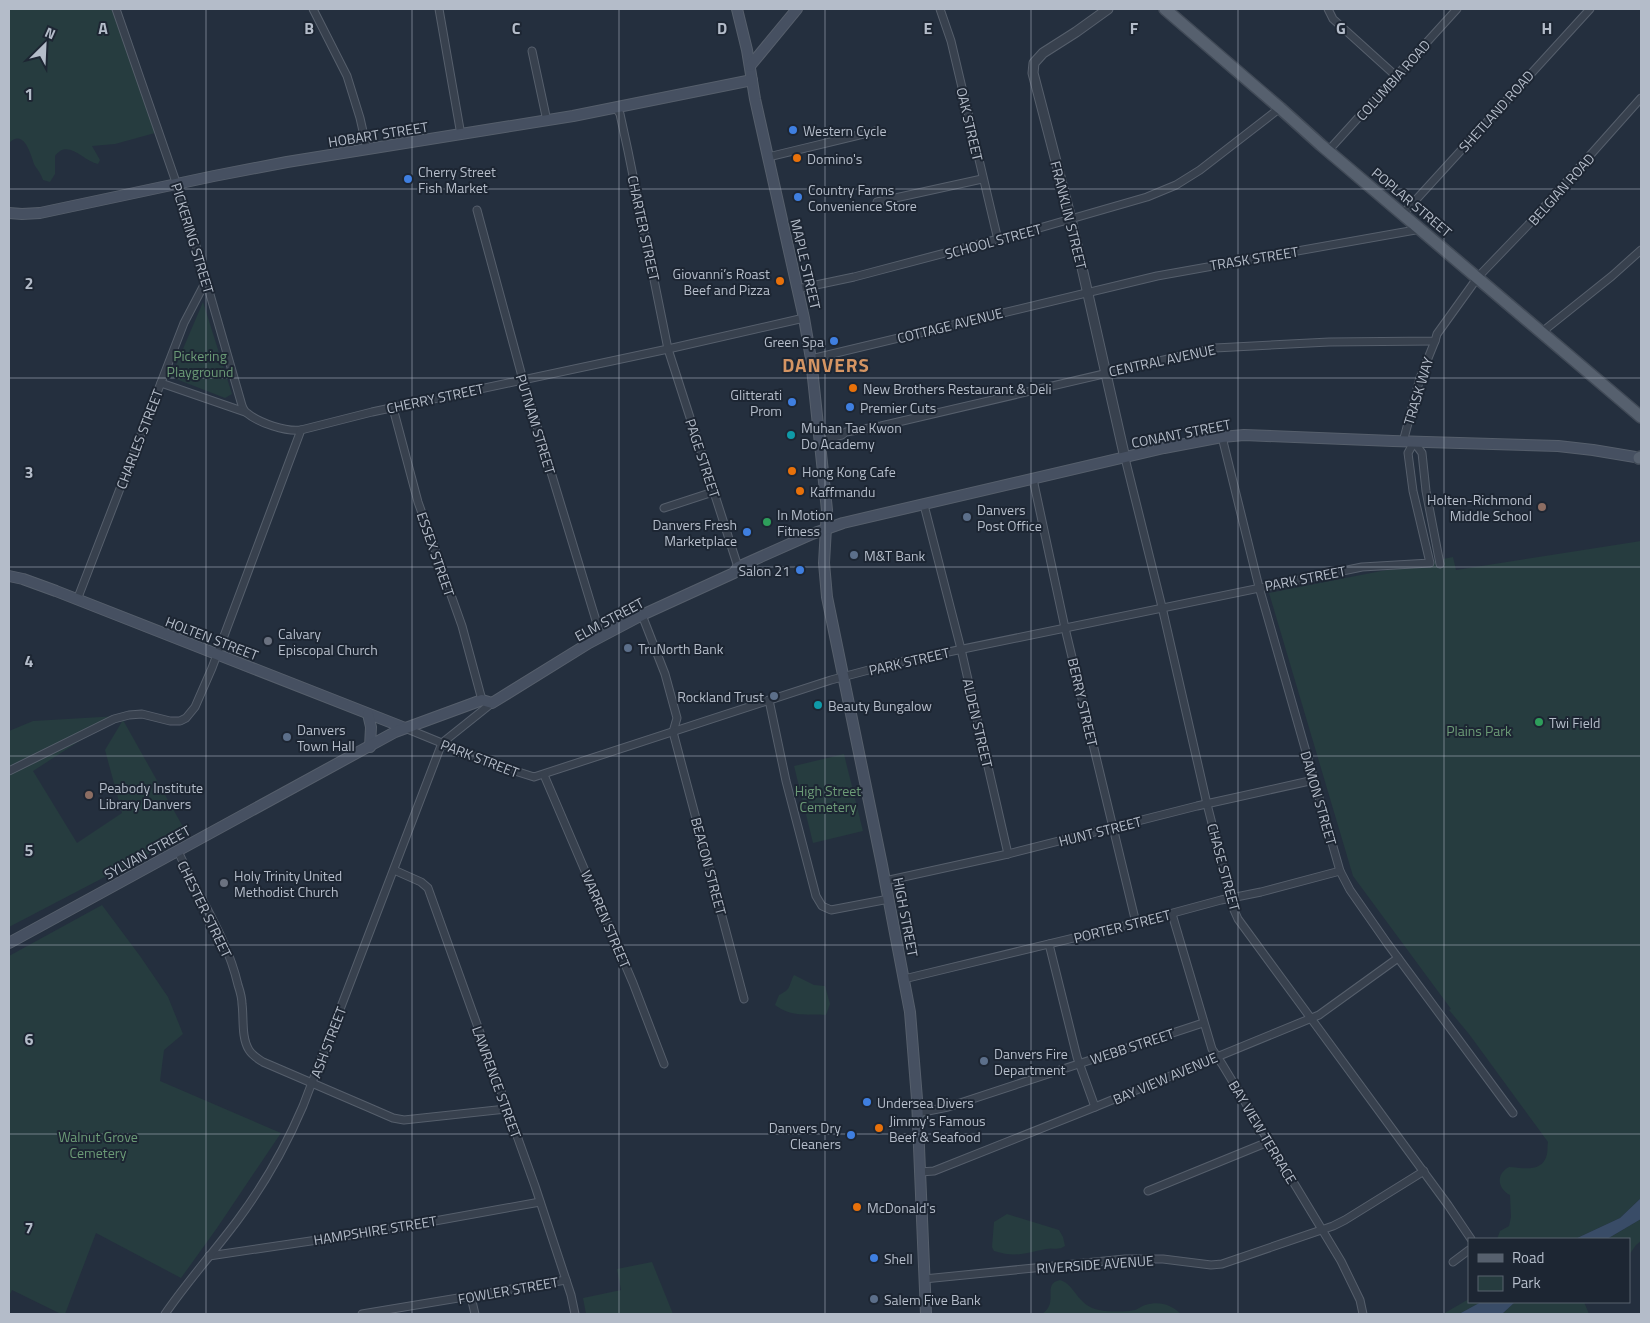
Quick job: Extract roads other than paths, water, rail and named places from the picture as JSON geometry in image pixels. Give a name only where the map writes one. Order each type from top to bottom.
[{"type":"main road","name":"MAPLE STREET","points":[[737,9],[804,318],[821,440],[827,510],[826,529]]},
{"type":"main road","points":[[750,66],[797,9]]},
{"type":"main road","name":"POPLAR STREET","points":[[1164,9],[1328,151],[1641,416]]},
{"type":"main road","name":"HOBART STREET","points":[[9,213],[40,214],[287,162],[547,121],[752,80]]},
{"type":"main road","name":"CONANT STREET","points":[[826,529],[843,523],[1125,458],[1222,437],[1244,435],[1558,446],[1641,458]]},
{"type":"main road","name":"ELM STREET","points":[[492,703],[601,637],[642,615],[734,573],[738,567],[826,529]]},
{"type":"main road","name":"HIGH STREET","points":[[826,529],[824,563],[827,597],[889,899],[910,1012],[918,1113],[926,1314]]},
{"type":"main road","name":"HOLTEN STREET","points":[[9,576],[23,579],[405,728]]},
{"type":"main road","points":[[405,728],[482,700],[492,703]]},
{"type":"main road","points":[[368,714],[371,727],[370,747]]},
{"type":"main road","name":"SYLVAN STREET","points":[[9,943],[405,728]]},
{"type":"street","name":"PICKERING STREET","points":[[116,9],[177,184],[234,381],[245,412]]},
{"type":"street","points":[[313,9],[347,76],[360,118],[367,150]]},
{"type":"street","points":[[439,9],[461,135]]},
{"type":"street","name":"OAK STREET","points":[[940,9],[951,41],[982,179],[998,240]]},
{"type":"street","name":"FRANKLIN STREET","points":[[1108,9],[1043,53],[1034,63],[1033,67],[1071,219],[1125,458]]},
{"type":"street","points":[[1328,9],[1332,19],[1396,76]]},
{"type":"street","name":"COLUMBIA ROAD","points":[[1328,151],[1457,9]]},
{"type":"street","name":"SHETLAND ROAD","points":[[1403,214],[1590,9]]},
{"type":"street","points":[[532,51],[547,121]]},
{"type":"street","name":"BELGIAN ROAD","points":[[1478,277],[1528,225],[1641,98]]},
{"type":"street","name":"CHARTER STREET","points":[[616,108],[620,114],[628,151],[668,349]]},
{"type":"street","name":"SCHOOL STREET","points":[[797,289],[854,277],[998,240],[1147,197],[1176,185],[1200,170],[1280,108]]},
{"type":"street","points":[[768,157],[876,131]]},
{"type":"street","points":[[877,202],[982,179]]},
{"type":"street","name":"PUTNAM STREET","points":[[477,210],[523,380],[601,637]]},
{"type":"street","name":"TRASK STREET","points":[[1088,292],[1196,268],[1421,229]]},
{"type":"street","points":[[1542,332],[1612,276],[1641,250]]},
{"type":"street","points":[[1435,341],[1437,334],[1478,277]]},
{"type":"street","name":"CHARLES STREET","points":[[77,600],[184,323],[206,281]]},
{"type":"street","name":"COTTAGE AVENUE","points":[[811,359],[1088,292]]},
{"type":"street","name":"CHERRY STREET","points":[[301,430],[804,318]]},
{"type":"street","name":"CENTRAL AVENUE","points":[[821,440],[842,435],[846,432],[888,424],[1215,348],[1363,341],[1435,341]]},
{"type":"street","name":"TRASK WAY","points":[[1403,442],[1420,378],[1435,341]]},
{"type":"street","name":"PAGE STREET","points":[[668,349],[738,567]]},
{"type":"street","points":[[9,771],[114,719],[142,714],[170,721],[180,721],[186,718],[195,707],[217,655],[301,430],[290,431],[259,420],[245,412],[160,383]]},
{"type":"street","name":"ESSEX STREET","points":[[393,408],[418,502],[462,626],[482,700]]},
{"type":"street","name":"DAMON STREET","points":[[1222,437],[1258,587],[1340,871],[1350,890],[1398,958],[1513,1113]]},
{"type":"street","points":[[1414,442],[1422,453],[1426,491],[1440,564]]},
{"type":"street","name":"PARK STREET","points":[[405,728],[521,774],[534,777],[769,700],[895,663],[1362,567],[1430,562],[1413,491],[1408,453],[1414,442]]},
{"type":"street","name":"CHASE STREET","points":[[1125,458],[1230,898],[1238,919],[1471,1238]]},
{"type":"street","name":"BERRY STREET","points":[[1033,479],[1065,628],[1136,924]]},
{"type":"street","points":[[664,508],[714,492]]},
{"type":"street","name":"ALDEN STREET","points":[[924,505],[961,650],[1008,854]]},
{"type":"street","name":"BEACON STREET","points":[[642,615],[665,674],[676,718],[673,732],[744,999]]},
{"type":"street","points":[[769,700],[786,781],[816,896],[822,906],[831,910],[889,899]]},
{"type":"street","points":[[442,743],[492,703]]},
{"type":"street","name":"ASH STREET","points":[[165,1314],[184,1287],[238,1220],[275,1164],[294,1126],[442,743]]},
{"type":"street","name":"WARREN STREET","points":[[544,775],[634,983],[664,1064]]},
{"type":"street","name":"HUNT STREET","points":[[885,881],[1008,854],[1207,804],[1314,780]]},
{"type":"street","name":"CHESTER STREET","points":[[178,851],[230,956],[242,1003],[244,1038],[249,1050],[263,1062],[385,1114],[404,1120],[506,1109]]},
{"type":"street","name":"LAWRENCE STREET","points":[[394,870],[421,882],[428,888],[540,1202],[566,1280],[575,1314]]},
{"type":"street","name":"PORTER STREET","points":[[904,980],[1136,924],[1230,898],[1261,892],[1340,871]]},
{"type":"street","name":"BAY VIEW TERRACE","points":[[1172,914],[1209,1042],[1350,1279],[1360,1300],[1363,1314]]},
{"type":"street","points":[[1049,944],[1080,1063],[1095,1107]]},
{"type":"street","name":"BAY VIEW AVENUE","points":[[920,1172],[934,1171],[1311,1018],[1326,1011],[1398,958]]},
{"type":"street","name":"WEBB STREET","points":[[918,1113],[948,1107],[1203,1023]]},
{"type":"street","points":[[1148,1191],[1268,1142]]},
{"type":"street","name":"RIVERSIDE AVENUE","points":[[924,1279],[1125,1259],[1163,1258],[1211,1265],[1222,1264],[1322,1230],[1345,1220],[1424,1171]]},
{"type":"street","name":"HAMPSHIRE STREET","points":[[209,1256],[385,1230],[540,1202]]},
{"type":"street","points":[[1453,1262],[1468,1251]]},
{"type":"street","name":"FOWLER STREET","points":[[362,1314],[566,1280]]},
{"type":"street","points":[[471,1297],[475,1314]]},
{"type":"water","points":[[1641,1198],[1641,1219],[1609,1238],[1577,1238],[1620,1218]]},
{"type":"water","points":[[1479,1303],[1514,1303],[1502,1314],[1459,1314]]},
{"type":"place","name":"Western Cycle","points":[[793,130]]},
{"type":"place","name":"Domino's","points":[[797,158]]},
{"type":"place","name":"Cherry Street Fish Market","points":[[408,179]]},
{"type":"place","name":"Country Farms Convenience Store","points":[[798,197]]},
{"type":"place","name":"Giovanni’s Roast Beef and Pizza","points":[[780,281]]},
{"type":"place","name":"Green Spa","points":[[834,341]]},
{"type":"place","name":"New Brothers Restaurant & Deli","points":[[853,388]]},
{"type":"place","name":"Glitterati Prom","points":[[792,402]]},
{"type":"place","name":"Premier Cuts","points":[[850,407]]},
{"type":"place","name":"Muhan Tae Kwon Do Academy","points":[[791,435]]},
{"type":"place","name":"Hong Kong Cafe","points":[[792,471]]},
{"type":"place","name":"Kaffmandu","points":[[800,491]]},
{"type":"place","name":"Holten-Richmond Middle School","points":[[1542,507]]},
{"type":"place","name":"Danvers Post Office","points":[[967,517]]},
{"type":"place","name":"In Motion Fitness","points":[[767,522]]},
{"type":"place","name":"Danvers Fresh Marketplace","points":[[747,532]]},
{"type":"place","name":"M&T Bank","points":[[854,555]]},
{"type":"place","name":"Salon 21","points":[[800,570]]},
{"type":"place","name":"Calvary Episcopal Church","points":[[268,641]]},
{"type":"place","name":"TruNorth Bank","points":[[628,648]]},
{"type":"place","name":"Rockland Trust","points":[[774,696]]},
{"type":"place","name":"Beauty Bungalow","points":[[818,705]]},
{"type":"place","name":"Twi Field","points":[[1539,722]]},
{"type":"place","name":"Danvers Town Hall","points":[[287,737]]},
{"type":"place","name":"Peabody Institute Library Danvers","points":[[89,795]]},
{"type":"place","name":"Holy Trinity United Methodist Church","points":[[224,883]]},
{"type":"place","name":"Danvers Fire Department","points":[[984,1061]]},
{"type":"place","name":"Undersea Divers","points":[[867,1102]]},
{"type":"place","name":"Jimmy's Famous Beef & Seafood","points":[[879,1128]]},
{"type":"place","name":"Danvers Dry Cleaners","points":[[851,1135]]},
{"type":"place","name":"McDonald's","points":[[857,1207]]},
{"type":"place","name":"Shell","points":[[874,1258]]},
{"type":"place","name":"Salem Five Bank","points":[[874,1299]]},
{"type":"district","name":"DANVERS","points":[[826,364]]},
{"type":"park label","name":"Pickering Playground","points":[[200,364]]},
{"type":"park label","name":"Plains Park","points":[[1479,730]]},
{"type":"park label","name":"High Street Cemetery","points":[[828,798]]},
{"type":"park label","name":"Walnut Grove Cemetery","points":[[98,1144]]}]
